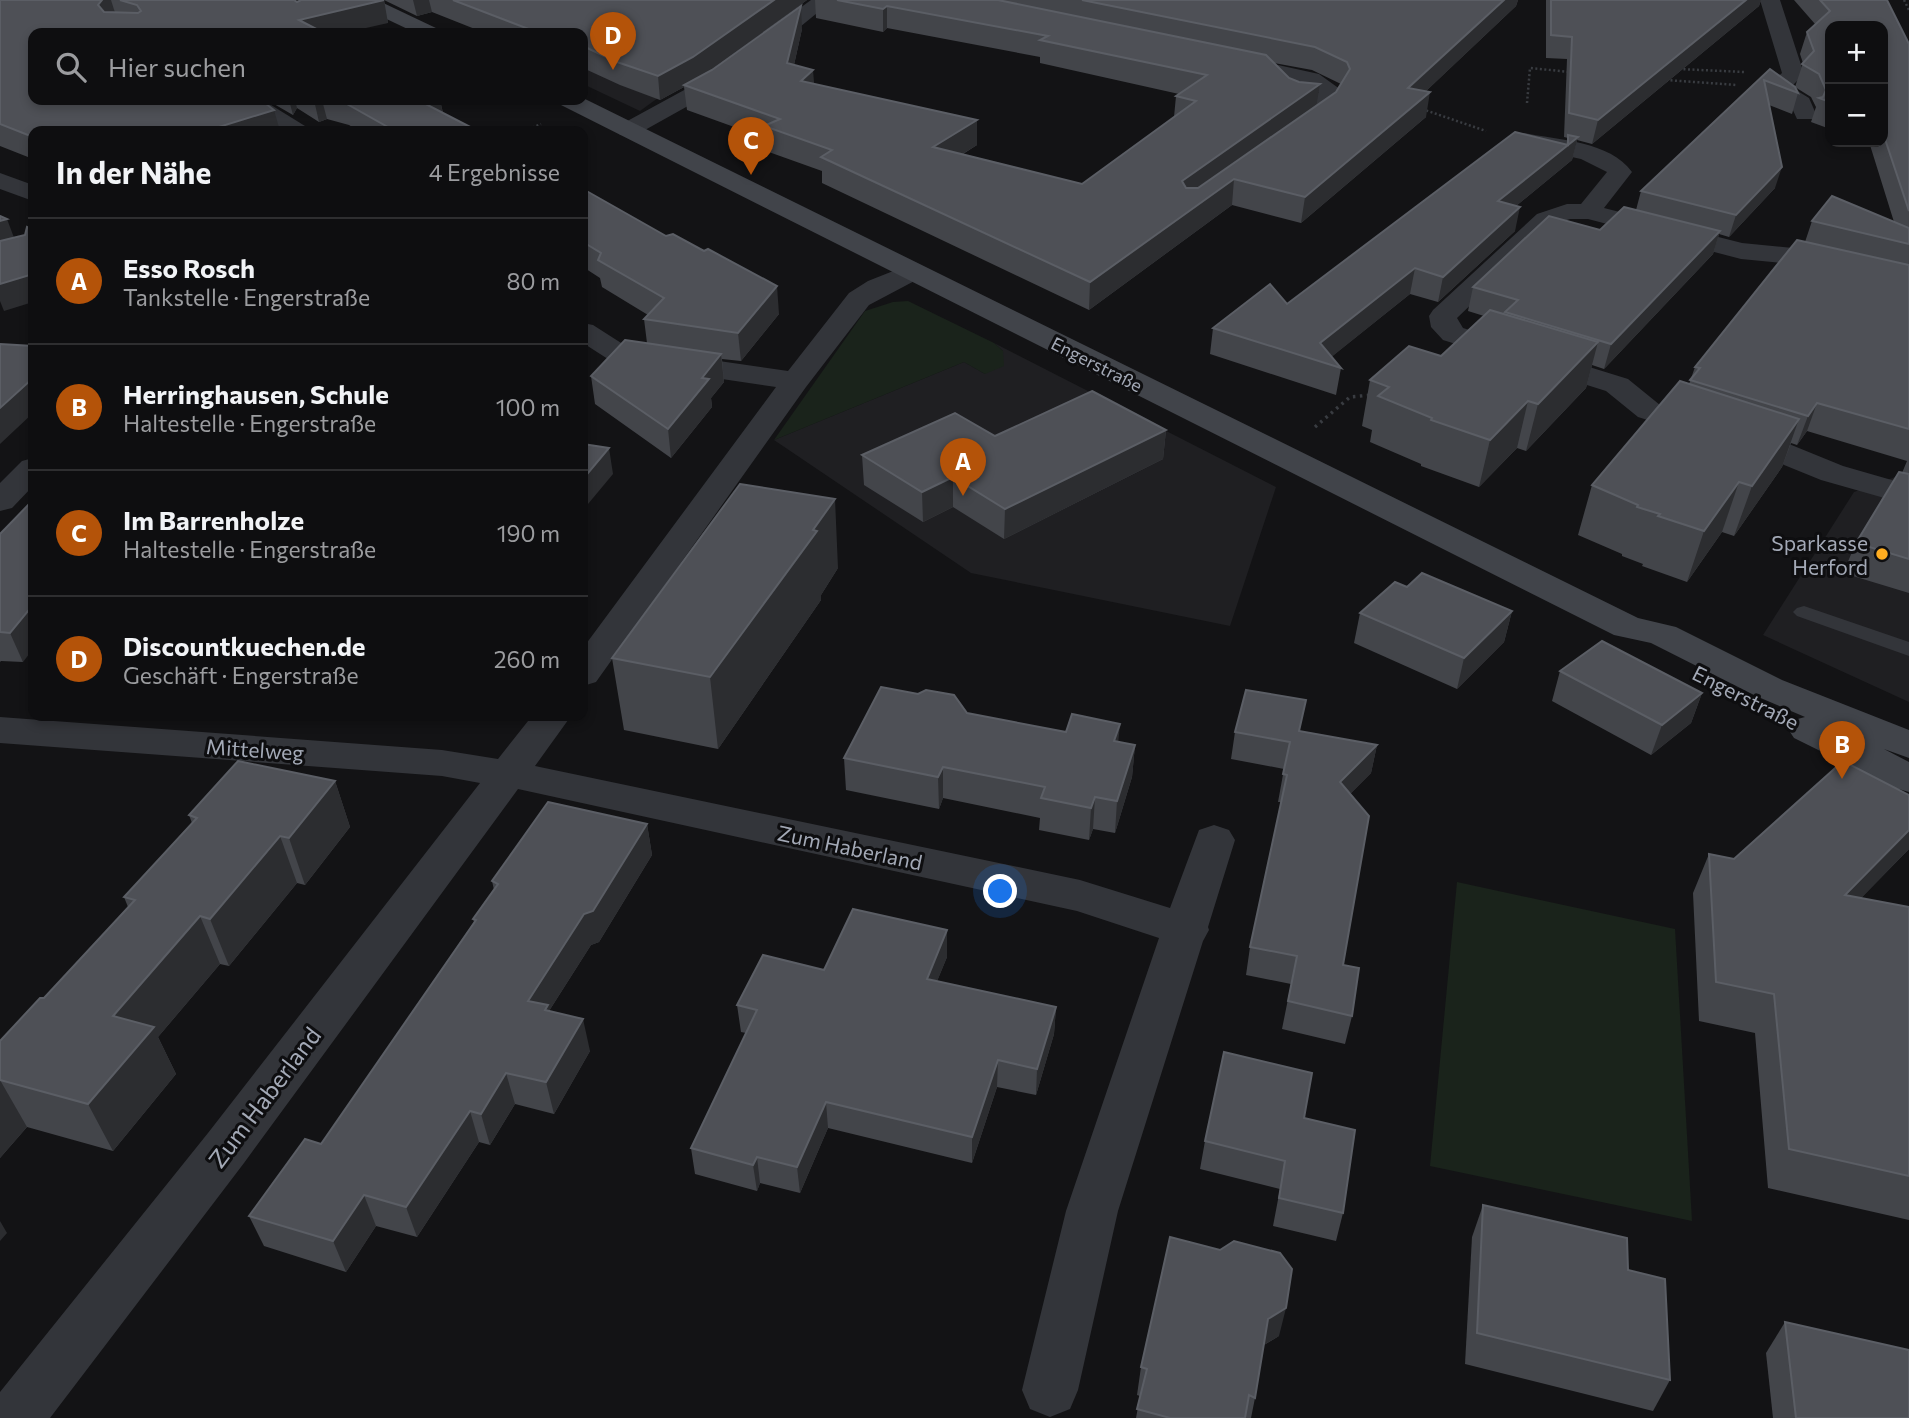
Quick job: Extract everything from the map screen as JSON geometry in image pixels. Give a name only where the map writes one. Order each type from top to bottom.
[{"type":"main road","points":[[362,0],[421,28]]},
{"type":"main road","name":"Engerstraße","points":[[579,105],[1627,627],[1663,635],[1769,688],[1909,745]]},
{"type":"main road","name":"Engerstraße","points":[[1627,627],[1648,646],[1909,778]]},
{"type":"street","points":[[628,130],[665,114],[712,83],[823,0]]},
{"type":"street","points":[[1770,0],[1785,81],[1801,103],[1805,114]]},
{"type":"street","points":[[1217,58],[1273,72],[1285,92],[1299,99],[1324,105]]},
{"type":"street","points":[[256,105],[289,126]]},
{"type":"street","points":[[1524,140],[1601,157],[1614,163],[1620,172],[1588,211]]},
{"type":"street","points":[[0,180],[28,192]]},
{"type":"street","points":[[1909,284],[1803,257],[1741,251],[1588,211],[1567,212],[1546,219],[1443,316],[1445,327],[1453,334],[1617,385],[1649,411],[1778,450],[1832,473],[1909,495]]},
{"type":"street","points":[[588,667],[796,381],[859,299],[911,272]]},
{"type":"street","points":[[588,334],[621,355],[796,381]]},
{"type":"street","points":[[1373,395],[1428,346],[1453,334]]},
{"type":"street","points":[[0,501],[28,473]]},
{"type":"street","name":"Zum Haberland","points":[[15,1418],[226,1148],[548,721]]},
{"type":"street","name":"Mittelweg","points":[[0,730],[442,763],[510,774]]},
{"type":"street","name":"Zum Haberland","points":[[510,774],[1080,896],[1187,930]]},
{"type":"street","points":[[1050,1390],[1093,1211],[1187,930],[1214,840]]},
{"type":"lane","points":[[1804,612],[1909,649]]},
{"type":"path","points":[[1904,0],[1909,10]]},
{"type":"path","points":[[1530,68],[1571,72]]},
{"type":"path","points":[[1669,68],[1785,81]]},
{"type":"path","points":[[1667,80],[1785,81]]},
{"type":"path","points":[[1419,108],[1490,132],[1524,140]]},
{"type":"path","points":[[1285,458],[1349,397],[1373,395]]},
{"type":"shaded area","points":[[514,10],[588,28],[472,28]]},
{"type":"shaded area","points":[[588,28],[625,37],[695,71],[640,111],[588,86]]},
{"type":"shaded area","points":[[908,301],[994,343],[1003,351],[1004,366],[985,374],[964,362],[774,440],[865,311],[893,302]]},
{"type":"shaded area","points":[[994,343],[1276,487],[1230,626],[971,573],[774,440],[964,362],[985,374],[1003,351]]},
{"type":"shaded area","points":[[1909,472],[1909,702],[1763,635],[1854,492]]},
{"type":"shaded area","points":[[1457,882],[1675,929],[1692,1221],[1430,1166]]},
{"type":"building","points":[[0,0],[102,0],[98,5],[104,12],[138,13],[141,11],[137,5],[120,0],[384,0],[299,20],[314,28],[28,28],[28,105],[268,105],[274,110],[222,126],[28,126],[28,135],[0,124]]},
{"type":"building","points":[[453,0],[774,0],[693,57],[658,76],[588,48],[588,28],[526,28]]},
{"type":"building","points":[[837,0],[998,0],[1266,55],[1289,78],[1320,84],[1182,181],[1186,188],[1198,188],[1336,92],[1350,69],[1347,62],[1315,47],[1082,0],[1504,0],[1408,88],[1430,92],[1305,197],[1234,179],[1090,282],[821,157],[832,150],[764,126],[780,119],[684,85],[712,70],[801,6],[787,63],[813,70],[801,81],[977,120],[933,147],[1082,184],[1196,101],[1176,96],[1207,75],[1040,40],[1048,36],[887,6],[883,9]]},
{"type":"building","points":[[1551,0],[1746,0],[1598,120],[1569,113],[1572,37],[1551,35]]},
{"type":"building","points":[[1820,0],[1887,0],[1909,44],[1909,211],[1888,147],[1888,21],[1825,21],[1825,88],[1819,74],[1802,64],[1814,51],[1807,32],[1830,11]]},
{"type":"building","points":[[1770,69],[1795,87],[1798,93],[1764,80],[1782,167],[1736,215],[1641,191]]},
{"type":"building","points":[[349,105],[428,105],[468,126],[386,126]]},
{"type":"building","points":[[1515,132],[1568,145],[1498,201],[1520,207],[1443,277],[1415,268],[1320,343],[1341,368],[1213,328],[1270,284],[1287,304]]},
{"type":"building","points":[[1568,135],[1578,137],[1568,145]]},
{"type":"building","points":[[588,192],[666,236],[673,234],[704,251],[708,249],[777,286],[738,333],[644,319],[664,298],[598,260],[601,253],[588,245]]},
{"type":"building","points":[[1832,196],[1909,228],[1909,244],[1812,221]]},
{"type":"building","points":[[1624,207],[1720,231],[1611,344],[1505,312],[1518,300],[1473,287],[1549,216],[1600,230]]},
{"type":"building","points":[[27,227],[28,276],[0,284],[0,241],[25,235]]},
{"type":"building","points":[[1797,240],[1909,265],[1909,429],[1817,403],[1808,416],[1690,380],[1700,368],[1695,367]]},
{"type":"building","points":[[1490,310],[1598,342],[1538,404],[1528,401],[1490,440],[1431,420],[1432,418],[1378,396],[1389,387],[1370,380],[1409,346],[1441,356]]},
{"type":"building","points":[[625,340],[721,354],[702,378],[709,379],[668,429],[591,376]]},
{"type":"building","points":[[0,344],[28,346],[28,383],[0,408]]},
{"type":"building","points":[[1680,381],[1799,419],[1752,486],[1739,482],[1704,531],[1658,516],[1660,514],[1637,507],[1638,505],[1592,485]]},
{"type":"building","points":[[1092,391],[1166,430],[1005,509],[953,477],[922,492],[862,455],[955,413],[995,436]]},
{"type":"building","points":[[588,445],[609,448],[588,473]]},
{"type":"building","points":[[1899,472],[1909,474],[1909,559],[1856,543]]},
{"type":"building","points":[[740,484],[835,499],[813,530],[817,531],[710,677],[612,658]]},
{"type":"building","points":[[28,505],[28,611],[10,633],[0,632],[0,534]]},
{"type":"building","points":[[1422,573],[1512,611],[1464,658],[1360,613],[1395,582],[1407,587]]},
{"type":"building","points":[[1602,641],[1702,693],[1662,725],[1560,671]]},
{"type":"building","points":[[881,687],[918,694],[926,690],[954,695],[967,713],[1066,732],[1072,714],[1120,724],[1114,741],[1135,745],[1117,801],[1095,797],[1091,808],[1041,798],[1045,787],[943,767],[938,777],[844,758]]},
{"type":"building","points":[[1246,690],[1306,700],[1299,731],[1377,745],[1340,782],[1369,816],[1343,965],[1359,968],[1352,1016],[1288,1001],[1297,956],[1250,947],[1287,775],[1283,774],[1290,742],[1235,732]]},
{"type":"building","points":[[238,761],[335,781],[289,838],[280,836],[210,919],[200,916],[113,1016],[154,1027],[88,1104],[0,1080],[0,1041],[135,900],[124,897],[197,818],[189,815]]},
{"type":"building","points":[[1843,761],[1909,795],[1909,830],[1845,895],[1909,907],[1909,1176],[1789,1149],[1774,994],[1716,982],[1709,854],[1734,859]]},
{"type":"building","points":[[548,802],[647,824],[593,911],[584,914],[528,1001],[548,1005],[545,1010],[583,1019],[546,1082],[506,1073],[481,1114],[470,1111],[406,1207],[364,1195],[333,1241],[249,1216],[305,1139],[321,1144],[476,920],[473,919],[498,884],[492,881]]},
{"type":"building","points":[[853,909],[947,930],[927,979],[1056,1007],[1037,1069],[998,1060],[972,1137],[826,1102],[797,1167],[757,1157],[753,1165],[691,1148],[757,1010],[737,1005],[763,955],[824,970]]},
{"type":"building","points":[[1224,1052],[1312,1073],[1304,1118],[1355,1130],[1343,1213],[1279,1198],[1285,1161],[1205,1141]]},
{"type":"building","points":[[1483,1205],[1627,1238],[1628,1270],[1665,1279],[1670,1380],[1477,1333]]},
{"type":"building","points":[[1170,1237],[1220,1250],[1234,1241],[1280,1253],[1292,1269],[1286,1308],[1268,1319],[1255,1398],[1249,1395],[1245,1418],[1170,1418],[1137,1409],[1147,1369],[1141,1367]]},
{"type":"building","points":[[1785,1322],[1909,1350],[1909,1418],[1796,1418]]},
{"type":"place","name":"Discountkuechen.de","points":[[613,70]]},
{"type":"place","name":"Im Barrenholze","points":[[751,175]]},
{"type":"place","name":"Esso Rosch","points":[[963,496]]},
{"type":"place","name":"Sparkasse Herford","points":[[1882,554]]},
{"type":"place","name":"Herringhausen, Schule","points":[[1842,779]]}]
